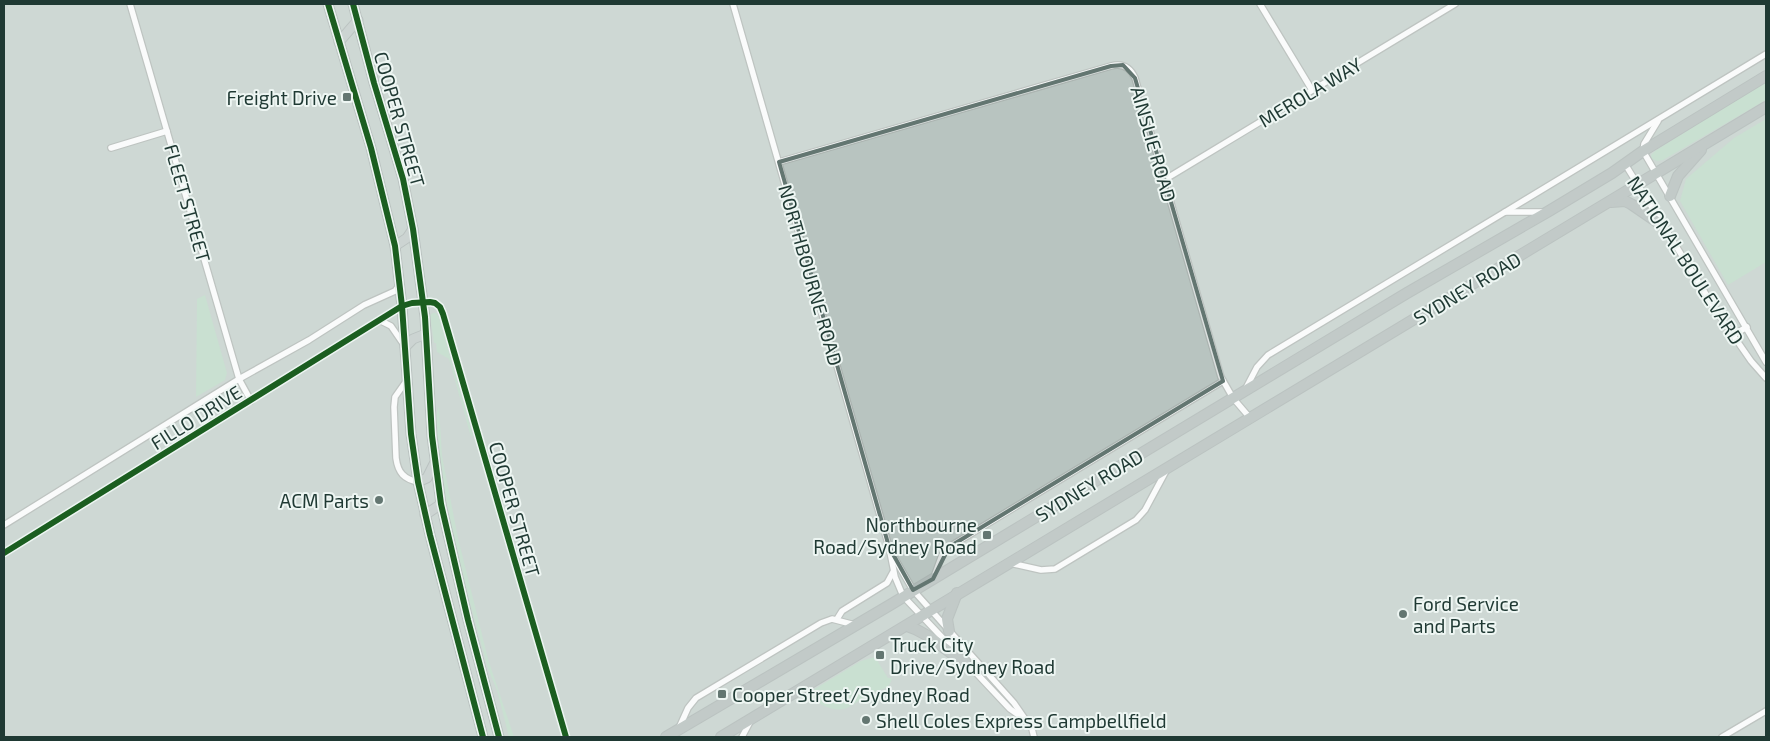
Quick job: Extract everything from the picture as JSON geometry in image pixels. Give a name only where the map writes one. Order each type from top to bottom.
[{"type":"highway","name":"SYDNEY ROAD","points":[[666,737],[856,626],[1407,293],[1549,211],[1766,76]]},
{"type":"highway","name":"SYDNEY ROAD","points":[[720,737],[1251,419],[1766,107]]},
{"type":"highway","points":[[1670,196],[1678,176],[1706,144]]},
{"type":"highway","points":[[1609,202],[1631,204],[1663,226]]},
{"type":"highway","points":[[948,631],[947,619],[957,594]]},
{"type":"highway","points":[[907,626],[926,634],[965,662]]},
{"type":"main road","name":"COOPER STREET","points":[[328,4],[371,148],[395,246],[402,306],[411,434],[418,482],[483,737]]},
{"type":"main road","name":"COOPER STREET","points":[[353,4],[374,83],[403,178],[413,229],[423,302],[434,463],[448,539],[498,737]]},
{"type":"main road","points":[[339,42],[358,20]]},
{"type":"main road","points":[[395,246],[407,238],[413,229]]},
{"type":"main road","points":[[405,347],[418,336],[423,335],[426,338]]},
{"type":"main road","points":[[418,482],[427,478],[434,463]]},
{"type":"main road","points":[[425,515],[441,504]]},
{"type":"main road","points":[[470,687],[484,684]]},
{"type":"street","name":"FLEET STREET","points":[[130,4],[239,380],[251,401]]},
{"type":"street","name":"NORTHBOURNE ROAD","points":[[733,4],[888,547],[893,572],[904,596],[926,613]]},
{"type":"street","points":[[1260,4],[1312,90]]},
{"type":"street","name":"MEROLA WAY","points":[[1164,180],[1456,4]]},
{"type":"street","name":"SYDNEY ROAD","points":[[1246,390],[1257,367],[1268,355],[1766,54]]},
{"type":"street","name":"AINSLIE ROAD","points":[[779,162],[1120,64],[1130,70],[1135,78],[1223,381],[1233,398],[1251,419]]},
{"type":"street","name":"SYDNEY ROAD","points":[[1643,151],[1644,144],[1661,118]]},
{"type":"street","points":[[111,148],[168,131]]},
{"type":"street","name":"NATIONAL BOULEVARD","points":[[1643,151],[1766,362]]},
{"type":"street","name":"NATIONAL BOULEVARD","points":[[1625,164],[1733,335],[1766,378]]},
{"type":"street","name":"SYDNEY ROAD","points":[[1505,212],[1549,211]]},
{"type":"street","name":"FILLO DRIVE","points":[[4,525],[364,305],[395,291],[400,284]]},
{"type":"street","points":[[402,306],[423,302]]},
{"type":"street","name":"COOPER STREET","points":[[423,302],[435,303],[440,307],[443,314],[566,737]]},
{"type":"street","name":"FILLO DRIVE","points":[[4,553],[402,306]]},
{"type":"street","points":[[379,320],[391,326],[405,347]]},
{"type":"street","points":[[1733,335],[1747,327]]},
{"type":"street","points":[[407,379],[395,397],[396,458],[403,476],[418,482]]},
{"type":"street","name":"SYDNEY ROAD","points":[[933,579],[942,555],[948,547],[1223,381]]},
{"type":"street","name":"SYDNEY ROAD","points":[[1009,563],[1045,571],[1055,569],[1127,526],[1142,514],[1166,469]]},
{"type":"street","name":"NORTHBOURNE ROAD","points":[[888,547],[926,613]]},
{"type":"street","points":[[837,619],[842,611],[887,583],[893,572]]},
{"type":"street","points":[[926,613],[948,631],[1014,703],[1032,729],[1034,737]]},
{"type":"street","points":[[926,613],[965,662],[1010,708],[1023,718]]},
{"type":"street","points":[[678,730],[688,708],[696,698],[821,623],[837,619],[856,626]]},
{"type":"street","points":[[1722,737],[1766,711]]},
{"type":"street","points":[[742,737],[752,718]]},
{"type":"highlighted area","points":[[1123,65],[1135,78],[1223,381],[949,547],[933,579],[913,590],[889,547],[779,162],[1111,66]]},
{"type":"shaded area","points":[[4,4],[1766,4],[1766,737],[4,737]]},
{"type":"green space","points":[[1766,81],[1766,100],[1663,160],[1657,161],[1652,159],[1651,155],[1655,151]]},
{"type":"green space","points":[[1766,119],[1766,262],[1728,285],[1680,201],[1686,179],[1734,138]]},
{"type":"green space","points":[[205,295],[227,373],[225,380],[196,397],[197,299]]},
{"type":"green space","points":[[436,313],[439,318],[473,436],[471,437],[449,359],[437,352],[436,343],[434,343],[430,315]]},
{"type":"green space","points":[[439,407],[442,456],[458,538],[488,659],[514,737],[509,737],[497,690],[488,669],[453,536],[436,437],[435,424]]},
{"type":"green space","points":[[875,657],[888,678],[892,678],[891,682],[884,688],[871,693],[847,708],[836,709],[825,706],[808,693],[861,661]]},
{"type":"cycle path","points":[[328,4],[371,148],[395,246],[402,306],[411,434],[418,482],[483,737]]},
{"type":"cycle path","points":[[353,4],[374,83],[403,179],[413,229],[425,317],[432,436],[441,504],[468,620],[499,737]]},
{"type":"cycle path","points":[[4,553],[402,306],[412,303],[435,303],[440,307],[443,314],[566,737]]},
{"type":"place","name":"Freight Drive","points":[[347,97]]},
{"type":"place","name":"ACM Parts","points":[[379,500]]},
{"type":"place","name":"Northbourne Road/Sydney Road","points":[[987,535]]},
{"type":"place","name":"Ford Service and Parts","points":[[1403,614]]},
{"type":"place","name":"Truck City Drive/Sydney Road","points":[[880,655]]},
{"type":"place","name":"Cooper Street/Sydney Road","points":[[722,694]]},
{"type":"place","name":"Shell Coles Express Campbellfield","points":[[866,720]]}]
